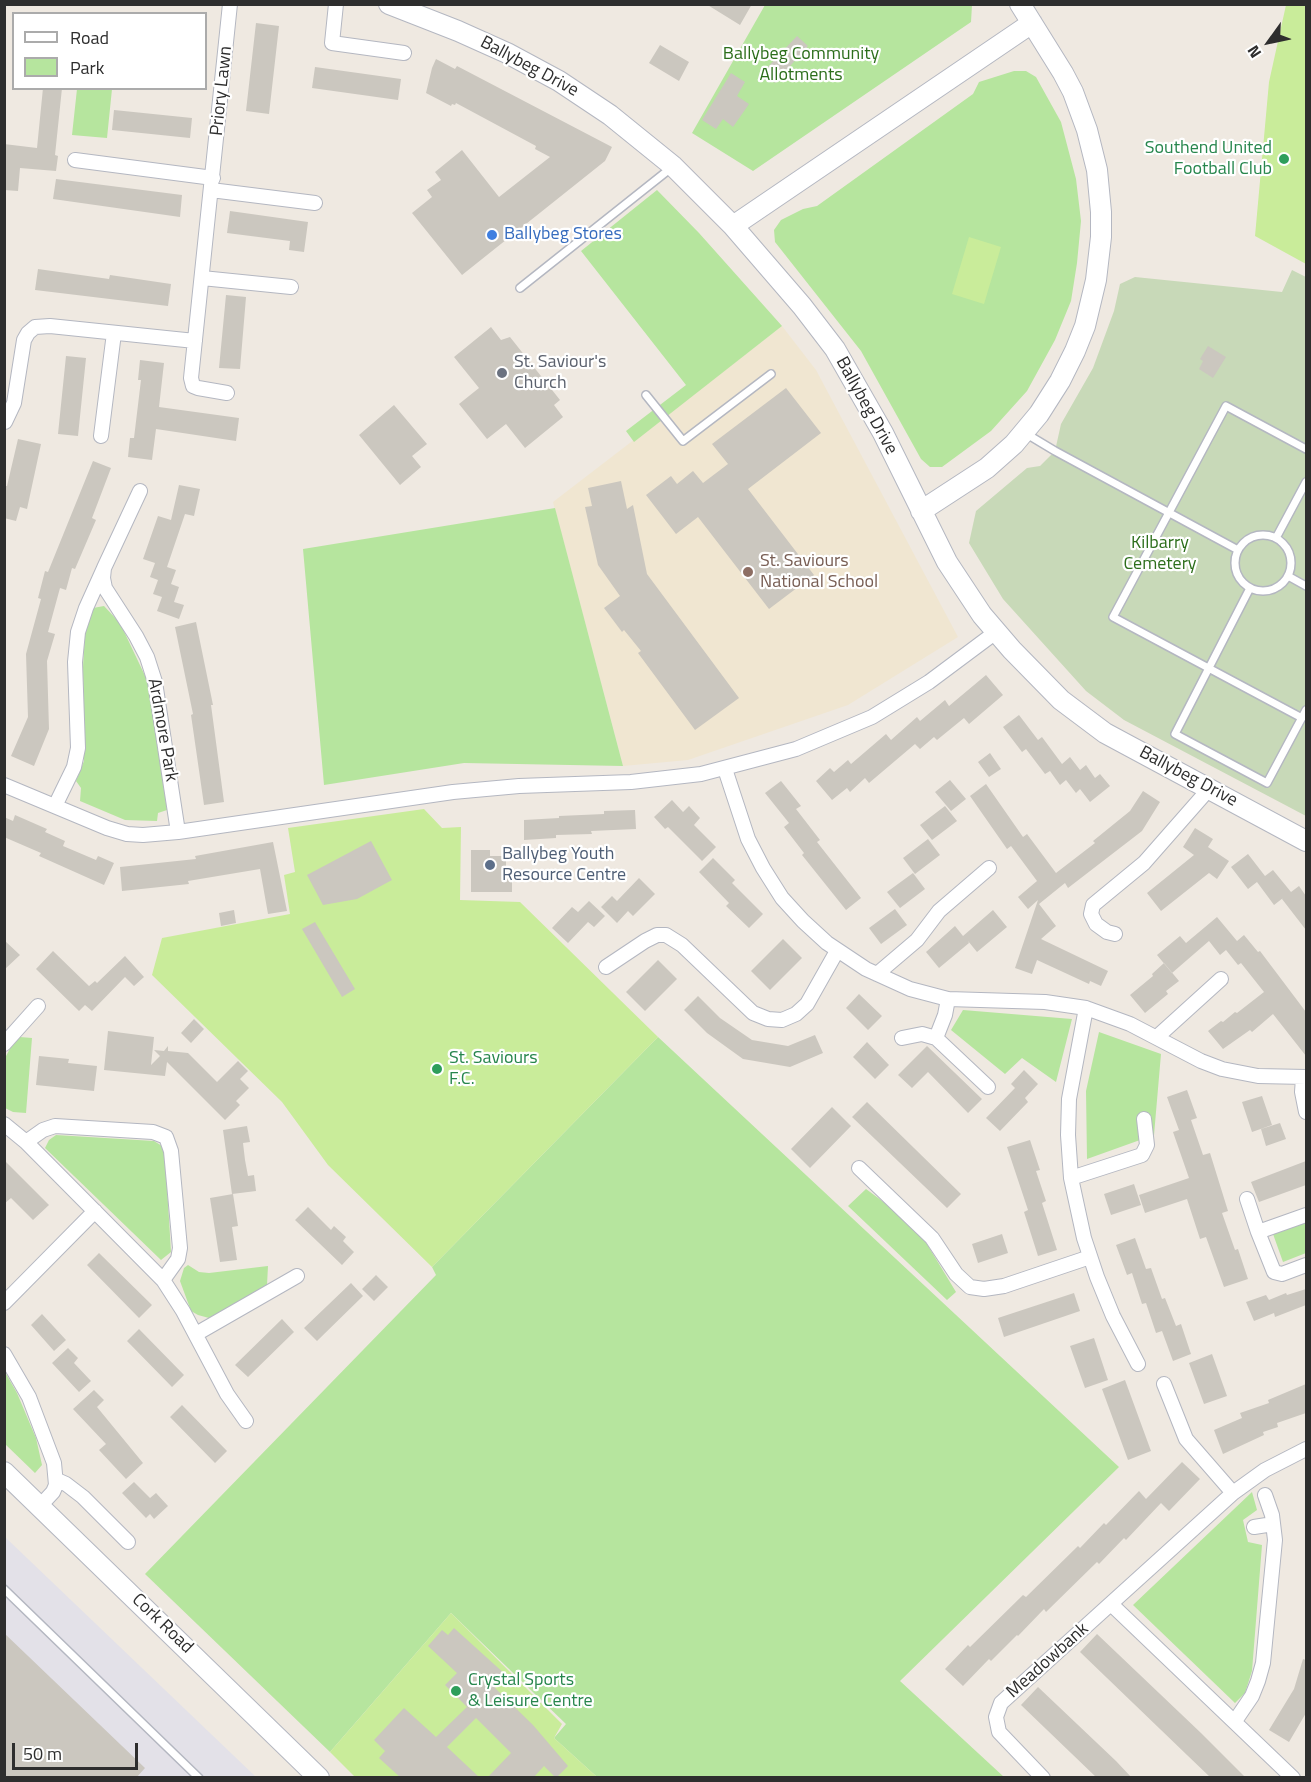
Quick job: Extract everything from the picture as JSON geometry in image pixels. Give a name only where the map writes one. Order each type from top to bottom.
[{"type":"street","name":"Priory Lawn","points":[[227,393],[198,388],[192,384],[191,375],[230,4]]},
{"type":"street","points":[[336,4],[332,43],[404,53]]},
{"type":"street","name":"Ballybeg Drive","points":[[390,4],[507,53],[559,81],[610,115],[673,166],[733,226],[802,306],[835,349],[883,433],[958,580],[996,632],[1048,688],[1089,722],[1124,744],[1306,841]]},
{"type":"street","points":[[921,511],[987,468],[1025,433],[1056,388],[1081,334],[1096,280],[1101,237],[1100,191],[1087,130],[1072,92],[1048,47],[1020,4]]},
{"type":"street","points":[[733,226],[1032,23]]},
{"type":"street","points":[[75,160],[315,203]]},
{"type":"street","points":[[202,278],[291,287]]},
{"type":"street","points":[[5,422],[14,403],[23,345],[30,330],[35,327],[50,326],[195,341]]},
{"type":"street","points":[[101,436],[114,333]]},
{"type":"street","points":[[55,806],[74,767],[78,747],[75,662],[78,632],[86,608],[140,491]]},
{"type":"street","name":"Ardmore Park","points":[[104,568],[105,588],[136,636],[147,657],[155,682],[178,832]]},
{"type":"street","points":[[4,785],[107,828],[127,834],[155,834],[453,792],[519,786],[653,780],[725,769],[796,749],[872,717],[929,682],[996,632]]},
{"type":"street","points":[[725,769],[754,854],[792,910],[837,951],[877,974],[910,989],[948,999],[1045,1002],[1086,1008],[1116,1018],[1201,1061],[1222,1069],[1258,1076],[1305,1077],[1302,1092],[1306,1112]]},
{"type":"street","points":[[1115,934],[1107,932],[1096,924],[1091,914],[1093,905],[1144,863],[1209,789]]},
{"type":"street","points":[[877,974],[917,940],[939,911],[989,868]]},
{"type":"street","points":[[606,967],[645,940],[657,935],[666,935],[682,945],[753,1013],[768,1019],[782,1020],[796,1014],[807,1004],[837,951]]},
{"type":"street","points":[[1156,1037],[1221,979]]},
{"type":"street","points":[[936,1038],[945,1015],[948,999]]},
{"type":"street","points":[[4,1044],[38,1006]]},
{"type":"street","points":[[1086,1008],[1069,1099],[1068,1135],[1071,1178],[1090,1257],[1109,1308],[1138,1364]]},
{"type":"street","points":[[902,1038],[922,1034],[936,1038],[988,1087]]},
{"type":"street","points":[[1071,1178],[1142,1155],[1147,1145],[1144,1119]]},
{"type":"street","points":[[4,1124],[26,1142],[163,1280],[196,1334],[224,1389],[246,1421]]},
{"type":"street","points":[[26,1142],[43,1130],[64,1126],[153,1132],[166,1137],[171,1151],[180,1248],[176,1262],[163,1280]]},
{"type":"street","points":[[859,1168],[927,1233],[956,1274],[970,1287],[1004,1286],[1090,1257]]},
{"type":"street","points":[[1247,1199],[1274,1272],[1282,1274],[1306,1265]]},
{"type":"street","points":[[4,1303],[95,1211]]},
{"type":"street","points":[[1258,1232],[1306,1215]]},
{"type":"street","points":[[196,1334],[297,1276]]},
{"type":"street","points":[[4,1354],[21,1381],[36,1412],[51,1453],[57,1480],[53,1492],[40,1506]]},
{"type":"street","points":[[1164,1384],[1186,1439],[1233,1493]]},
{"type":"street","name":"Meadowbank","points":[[1043,1778],[999,1732],[996,1717],[998,1707],[1233,1493],[1264,1470],[1306,1449]]},
{"type":"street","name":"Cork Road","points":[[4,1472],[319,1778]]},
{"type":"street","points":[[57,1480],[83,1497],[128,1542]]},
{"type":"street","points":[[1235,1721],[1252,1696],[1261,1672],[1275,1551],[1273,1524],[1265,1495]]},
{"type":"street","points":[[1254,1527],[1273,1524]]},
{"type":"street","points":[[1111,1604],[1293,1778]]},
{"type":"lane","points":[[520,288],[673,166]]},
{"type":"lane","points":[[646,394],[683,441],[771,374]]},
{"type":"lane","points":[[1302,718],[1113,616],[1226,406],[1306,450]]},
{"type":"lane","points":[[1025,433],[1238,550]]},
{"type":"lane","points":[[1276,538],[1306,482]]},
{"type":"lane","points":[[1259,535],[1276,538],[1288,550],[1291,568],[1288,576],[1275,588],[1258,591],[1250,588],[1238,575],[1235,558],[1238,550],[1244,543],[1259,535]]},
{"type":"lane","points":[[1288,576],[1306,586]]},
{"type":"lane","points":[[1250,588],[1175,734],[1267,783],[1306,710]]},
{"type":"lane","points":[[4,1589],[199,1778]]},
{"type":"shaded area","name":"St. Saviours National School","points":[[782,326],[816,370],[958,637],[848,705],[688,760],[623,766],[553,502]]},
{"type":"shaded area","points":[[5,1537],[256,1777],[5,1777]]},
{"type":"green space","name":"Ballybeg Community Allotments","points":[[765,5],[972,5],[971,22],[753,171],[692,133]]},
{"type":"green space","name":"Southend United Football Club","points":[[1286,5],[1306,5],[1306,264],[1255,236],[1269,82]]},
{"type":"green space","points":[[1014,71],[1026,71],[1036,77],[1061,122],[1076,179],[1081,221],[1071,301],[1055,340],[1027,391],[991,431],[942,467],[930,467],[921,459],[861,351],[775,242],[774,230],[781,220],[803,209],[817,206],[973,94],[979,82]]},
{"type":"green space","points":[[77,90],[112,90],[107,138],[72,135]]},
{"type":"green space","points":[[657,190],[699,233],[782,326],[634,442],[626,431],[686,385],[581,251]]},
{"type":"green space","points":[[969,237],[1001,247],[984,304],[952,294]]},
{"type":"green space","name":"Kilbarry Cemetery","points":[[1292,270],[1306,277],[1306,816],[1124,720],[1086,691],[1003,599],[969,543],[976,511],[1027,468],[1040,466],[1055,451],[1061,424],[1093,368],[1114,311],[1120,284],[1135,277],[1282,292]]},
{"type":"green space","points":[[555,508],[623,766],[464,763],[324,785],[303,549]]},
{"type":"green space","points":[[104,606],[120,623],[148,682],[167,810],[158,813],[157,821],[125,820],[80,801],[81,788],[76,781],[84,761],[85,632],[93,608]]},
{"type":"green space","name":"St. Saviours F.C.","points":[[424,809],[442,828],[461,827],[460,900],[520,902],[658,1037],[432,1267],[328,1165],[282,1102],[152,975],[162,938],[290,914],[284,875],[295,872],[288,828]]},
{"type":"green space","points":[[963,1010],[1072,1019],[1056,1082],[1022,1058],[1005,1074],[951,1030]]},
{"type":"green space","points":[[1099,1032],[1161,1054],[1154,1135],[1087,1159],[1086,1091]]},
{"type":"green space","points":[[658,1037],[1119,1467],[900,1681],[1004,1777],[597,1777],[554,1738],[566,1724],[451,1613],[330,1752],[145,1574],[436,1275],[432,1267]]},
{"type":"green space","points":[[32,1038],[26,1113],[13,1112],[5,1108],[5,1058],[15,1039]]},
{"type":"green space","points":[[56,1135],[154,1141],[162,1146],[165,1154],[171,1252],[161,1260],[45,1148],[49,1140]]},
{"type":"green space","points":[[866,1189],[916,1226],[956,1292],[947,1300],[848,1206]]},
{"type":"green space","points":[[1306,1222],[1306,1253],[1283,1262],[1273,1234]]},
{"type":"green space","points":[[188,1265],[199,1272],[209,1273],[268,1266],[267,1285],[209,1318],[191,1311],[180,1281],[184,1268]]},
{"type":"green space","points":[[5,1372],[17,1393],[36,1438],[42,1465],[35,1473],[5,1444]]},
{"type":"green space","points":[[1252,1492],[1257,1510],[1243,1520],[1248,1542],[1262,1545],[1252,1671],[1245,1693],[1235,1703],[1133,1605]]},
{"type":"green space","name":"Crystal Sports & Leisure Centre","points":[[451,1613],[562,1724],[554,1738],[597,1777],[355,1777],[330,1752]]},
{"type":"building","points":[[706,4],[752,4],[740,25]]},
{"type":"building","points":[[256,23],[279,26],[269,114],[246,111]]},
{"type":"building","points":[[797,36],[808,46],[775,83],[763,72]]},
{"type":"building","points":[[660,45],[689,62],[679,81],[649,63]]},
{"type":"building","points":[[436,59],[455,69],[457,66],[612,147],[605,161],[462,275],[412,213],[432,197],[427,190],[441,180],[435,172],[462,150],[499,197],[550,157],[535,149],[536,146],[456,103],[451,106],[426,93]]},
{"type":"building","points":[[315,67],[401,79],[398,100],[312,88]]},
{"type":"building","points":[[731,73],[745,82],[737,96],[749,104],[733,127],[723,119],[716,129],[702,120]]},
{"type":"building","points":[[43,90],[62,90],[55,155],[58,156],[56,171],[20,168],[18,191],[4,190],[4,144],[37,148]]},
{"type":"building","points":[[114,110],[192,118],[190,138],[112,130]]},
{"type":"building","points":[[56,179],[182,195],[180,217],[53,199]]},
{"type":"building","points":[[230,211],[308,222],[304,252],[289,250],[290,241],[227,233]]},
{"type":"building","points":[[38,269],[109,279],[110,275],[171,284],[168,306],[35,290]]},
{"type":"building","points":[[226,295],[246,297],[240,369],[219,368]]},
{"type":"building","name":"St. Saviour's Church","points":[[491,327],[501,340],[510,337],[560,400],[554,405],[563,417],[525,448],[506,424],[487,439],[459,404],[479,388],[454,357]]},
{"type":"building","points":[[1208,346],[1226,357],[1213,378],[1199,369],[1203,361],[1200,359]]},
{"type":"building","points":[[66,356],[86,358],[78,436],[58,434]]},
{"type":"building","points":[[140,360],[164,363],[159,407],[239,418],[236,441],[156,429],[152,460],[128,457],[130,438],[134,438],[141,380],[138,380]]},
{"type":"building","points":[[786,388],[821,433],[748,489],[814,575],[769,609],[698,517],[676,534],[646,495],[671,476],[677,484],[693,471],[703,483],[728,464],[712,444]]},
{"type":"building","points":[[394,405],[427,444],[412,456],[421,467],[400,485],[359,435]]},
{"type":"building","points":[[18,439],[41,444],[27,509],[20,507],[16,521],[4,518],[4,486],[7,486]]},
{"type":"building","points":[[93,461],[111,468],[92,518],[96,520],[75,569],[72,568],[66,590],[60,588],[48,632],[55,634],[47,661],[49,729],[34,766],[11,756],[28,717],[26,654],[41,599],[38,598],[45,571],[48,572]]},
{"type":"building","points":[[621,481],[627,509],[633,505],[647,574],[739,698],[695,730],[638,653],[641,651],[624,630],[622,632],[604,608],[620,596],[598,565],[585,507],[592,506],[588,488]]},
{"type":"building","points":[[179,485],[200,489],[194,516],[185,514],[167,567],[176,570],[171,584],[179,587],[174,602],[184,605],[179,619],[157,611],[162,597],[153,594],[158,580],[150,577],[155,563],[143,559],[158,516],[171,520]]},
{"type":"building","points":[[196,622],[213,705],[211,705],[224,802],[204,805],[191,715],[193,714],[175,627]]},
{"type":"building","points":[[986,675],[1003,695],[969,724],[964,718],[937,740],[934,737],[920,749],[915,744],[869,783],[865,778],[850,792],[847,788],[832,800],[816,781],[830,768],[834,772],[848,760],[851,764],[886,734],[891,740],[917,717],[920,721],[945,700],[949,706]]},
{"type":"building","points":[[1019,715],[1038,740],[1042,737],[1062,764],[1070,757],[1080,770],[1086,765],[1095,778],[1100,774],[1110,786],[1090,802],[1080,789],[1076,793],[1066,780],[1060,785],[1050,771],[1045,774],[1026,749],[1022,752],[1003,727]]},
{"type":"building","points":[[990,753],[1001,769],[989,777],[978,762]]},
{"type":"building","points":[[950,780],[966,799],[951,811],[935,792]]},
{"type":"building","points":[[781,781],[801,806],[796,809],[820,840],[817,842],[861,898],[846,910],[802,855],[804,853],[784,827],[789,823],[765,793]]},
{"type":"building","points":[[986,784],[1023,837],[1027,834],[1056,873],[1095,843],[1093,841],[1130,811],[1143,791],[1160,802],[1142,831],[1068,888],[1065,883],[1039,904],[1056,926],[1041,939],[1108,971],[1101,986],[1090,981],[1089,984],[1037,960],[1032,974],[1015,968],[1038,900],[1028,909],[1018,897],[1037,881],[1011,846],[1007,849],[970,796]]},
{"type":"building","points":[[672,800],[683,812],[689,806],[700,818],[694,825],[716,847],[702,861],[668,827],[665,829],[654,817]]},
{"type":"building","points":[[945,806],[957,821],[932,840],[920,825]]},
{"type":"building","points":[[635,810],[636,829],[591,831],[592,834],[556,835],[556,838],[524,840],[524,820]]},
{"type":"building","points":[[15,815],[47,829],[45,832],[65,841],[63,846],[96,860],[98,856],[114,863],[104,885],[39,856],[41,853],[4,837],[4,817],[13,821]]},
{"type":"building","points":[[1195,828],[1213,839],[1208,847],[1229,861],[1217,879],[1209,873],[1161,911],[1147,893],[1194,855],[1183,847]]},
{"type":"building","points":[[928,839],[940,855],[915,874],[903,858]]},
{"type":"building","points":[[371,841],[392,880],[357,899],[323,905],[307,875]]},
{"type":"building","points":[[273,842],[287,911],[268,914],[260,869],[188,881],[189,884],[122,891],[120,867],[196,859],[195,856]]},
{"type":"building","points":[[471,850],[490,850],[490,856],[506,856],[506,874],[512,874],[512,892],[471,892]]},
{"type":"building","points":[[1248,854],[1265,876],[1273,870],[1291,892],[1299,886],[1306,896],[1306,930],[1283,898],[1274,905],[1257,882],[1248,889],[1231,867]]},
{"type":"building","points":[[713,858],[735,880],[732,883],[763,914],[749,928],[726,906],[729,903],[699,872]]},
{"type":"building","points":[[913,873],[925,889],[900,908],[887,892]]},
{"type":"building","points":[[639,878],[655,894],[633,916],[628,911],[617,923],[601,907],[612,896],[617,901]]},
{"type":"building","points":[[589,901],[605,916],[594,927],[588,922],[568,943],[552,928],[572,907],[578,912]]},
{"type":"building","points":[[895,909],[907,925],[881,944],[869,928]]},
{"type":"building","points":[[234,910],[236,923],[221,926],[219,913]]},
{"type":"building","points":[[993,910],[1007,927],[977,952],[968,941],[969,943],[939,968],[926,952],[955,926],[963,936]]},
{"type":"building","points":[[1217,917],[1237,941],[1244,935],[1258,952],[1260,951],[1306,1012],[1306,1056],[1273,1014],[1252,1032],[1250,1030],[1223,1049],[1208,1031],[1235,1012],[1237,1013],[1264,992],[1241,963],[1238,965],[1226,950],[1220,955],[1209,941],[1172,973],[1157,955],[1180,936],[1186,943]]},
{"type":"building","points":[[315,922],[355,989],[342,997],[302,929]]},
{"type":"building","points":[[783,939],[802,958],[770,990],[751,971]]},
{"type":"building","points":[[4,940],[20,955],[4,970]]},
{"type":"building","points":[[53,951],[89,986],[95,981],[97,983],[125,956],[144,977],[134,986],[125,977],[92,1011],[85,1005],[79,1011],[36,969]]},
{"type":"building","points":[[658,960],[677,979],[645,1011],[626,992]]},
{"type":"building","points":[[1164,963],[1179,981],[1166,991],[1168,994],[1145,1013],[1130,995],[1153,976],[1152,974]]},
{"type":"building","points":[[859,994],[882,1016],[868,1030],[846,1008]]},
{"type":"building","points":[[698,996],[720,1018],[752,1040],[788,1046],[815,1035],[823,1053],[790,1067],[743,1059],[707,1033],[684,1010]]},
{"type":"building","points":[[194,1019],[204,1029],[191,1043],[181,1033]]},
{"type":"building","points":[[108,1031],[154,1037],[151,1065],[160,1056],[154,1050],[164,1051],[168,1046],[168,1051],[188,1053],[217,1082],[238,1061],[248,1071],[240,1079],[249,1088],[236,1101],[240,1105],[225,1120],[167,1062],[165,1076],[104,1070]]},
{"type":"building","points":[[867,1042],[889,1065],[875,1079],[853,1057]]},
{"type":"building","points":[[927,1046],[982,1099],[968,1113],[928,1072],[912,1088],[898,1075]]},
{"type":"building","points":[[39,1056],[69,1059],[68,1063],[97,1066],[94,1091],[36,1085]]},
{"type":"building","points":[[1024,1070],[1038,1084],[1025,1098],[1028,1102],[1000,1131],[986,1118],[1015,1088],[1011,1084]]},
{"type":"building","points":[[1187,1090],[1197,1118],[1191,1120],[1203,1155],[1210,1153],[1228,1211],[1222,1213],[1248,1279],[1224,1287],[1206,1237],[1200,1239],[1187,1199],[1145,1213],[1139,1195],[1189,1178],[1173,1132],[1179,1130],[1167,1097]]},
{"type":"building","points":[[1262,1096],[1272,1125],[1252,1132],[1242,1102]]},
{"type":"building","points":[[867,1102],[961,1194],[947,1208],[852,1117]]},
{"type":"building","points":[[832,1107],[851,1126],[810,1168],[791,1149]]},
{"type":"building","points":[[1280,1123],[1286,1139],[1266,1146],[1261,1129]]},
{"type":"building","points":[[247,1126],[250,1142],[243,1143],[245,1160],[248,1176],[254,1175],[256,1191],[232,1194],[223,1130]]},
{"type":"building","points":[[1030,1140],[1040,1170],[1036,1171],[1046,1201],[1042,1203],[1057,1250],[1038,1256],[1024,1212],[1028,1210],[1007,1147]]},
{"type":"building","points":[[4,1160],[49,1205],[33,1220],[11,1198],[4,1204]]},
{"type":"building","points":[[1306,1161],[1306,1185],[1259,1202],[1251,1182]]},
{"type":"building","points":[[1134,1184],[1141,1205],[1111,1215],[1104,1194]]},
{"type":"building","points":[[233,1194],[238,1226],[232,1227],[237,1260],[220,1262],[210,1198]]},
{"type":"building","points":[[308,1207],[331,1230],[334,1226],[346,1237],[343,1241],[354,1252],[342,1265],[295,1220]]},
{"type":"building","points":[[1002,1234],[1008,1253],[978,1263],[972,1244]]},
{"type":"building","points":[[1135,1238],[1146,1269],[1151,1268],[1162,1299],[1165,1298],[1176,1326],[1181,1324],[1191,1354],[1173,1361],[1162,1331],[1156,1333],[1146,1303],[1142,1304],[1132,1273],[1127,1275],[1116,1245]]},
{"type":"building","points":[[99,1253],[152,1305],[139,1318],[87,1265]]},
{"type":"building","points":[[376,1275],[388,1287],[374,1301],[362,1289]]},
{"type":"building","points":[[351,1283],[363,1296],[317,1341],[304,1328]]},
{"type":"building","points":[[1306,1289],[1306,1305],[1275,1317],[1274,1313],[1254,1321],[1246,1302],[1266,1295],[1269,1300],[1286,1293],[1287,1295]]},
{"type":"building","points":[[1074,1293],[1080,1311],[1004,1337],[998,1318]]},
{"type":"building","points":[[42,1314],[66,1340],[54,1351],[31,1325]]},
{"type":"building","points":[[282,1319],[294,1332],[248,1377],[235,1365]]},
{"type":"building","points":[[139,1329],[184,1375],[172,1387],[127,1341]]},
{"type":"building","points":[[1094,1338],[1108,1380],[1085,1388],[1070,1346]]},
{"type":"building","points":[[68,1348],[78,1358],[74,1363],[91,1381],[79,1392],[52,1363]]},
{"type":"building","points":[[1212,1354],[1227,1396],[1204,1404],[1189,1363]]},
{"type":"building","points":[[1125,1380],[1151,1451],[1128,1460],[1102,1389]]},
{"type":"building","points":[[1306,1384],[1306,1413],[1277,1423],[1278,1427],[1263,1432],[1264,1435],[1223,1454],[1214,1430],[1242,1418],[1240,1413],[1269,1403],[1268,1400]]},
{"type":"building","points":[[94,1390],[104,1400],[97,1407],[143,1463],[126,1479],[99,1450],[106,1444],[73,1409]]},
{"type":"building","points":[[182,1405],[227,1451],[215,1463],[170,1417]]},
{"type":"building","points":[[1182,1462],[1200,1479],[1169,1511],[1161,1503],[1126,1540],[1124,1538],[1099,1564],[1097,1562],[1046,1612],[1044,1609],[963,1686],[945,1669],[1023,1595],[1026,1597],[1078,1546],[1080,1548],[1104,1523],[1106,1525],[1139,1491],[1146,1499]]},
{"type":"building","points":[[134,1482],[150,1498],[156,1493],[168,1506],[154,1519],[150,1514],[146,1518],[122,1493]]},
{"type":"building","points":[[454,1628],[506,1675],[495,1688],[533,1725],[568,1766],[556,1778],[544,1766],[533,1778],[487,1778],[511,1753],[476,1718],[447,1747],[480,1778],[401,1778],[379,1758],[385,1751],[374,1740],[404,1708],[436,1737],[467,1707],[445,1685],[457,1673],[428,1646],[442,1630],[448,1635]]},
{"type":"building","points":[[4,1633],[145,1768],[136,1778],[4,1778]]},
{"type":"building","points":[[1097,1634],[1246,1778],[1211,1778],[1080,1652]]},
{"type":"building","points":[[1303,1659],[1306,1660],[1306,1713],[1289,1742],[1269,1730],[1294,1689]]},
{"type":"building","points":[[1038,1687],[1132,1778],[1097,1778],[1021,1705]]},
{"type":"place","name":"Southend United Football Club","points":[[1284,159]]},
{"type":"place","name":"Ballybeg Stores","points":[[492,235]]},
{"type":"place","name":"St. Saviour's Church","points":[[502,373]]},
{"type":"place","name":"St. Saviours National School","points":[[748,572]]},
{"type":"place","name":"Ballybeg Youth Resource Centre","points":[[490,865]]},
{"type":"place","name":"St. Saviours F.C.","points":[[437,1069]]},
{"type":"place","name":"Crystal Sports & Leisure Centre","points":[[456,1691]]}]
